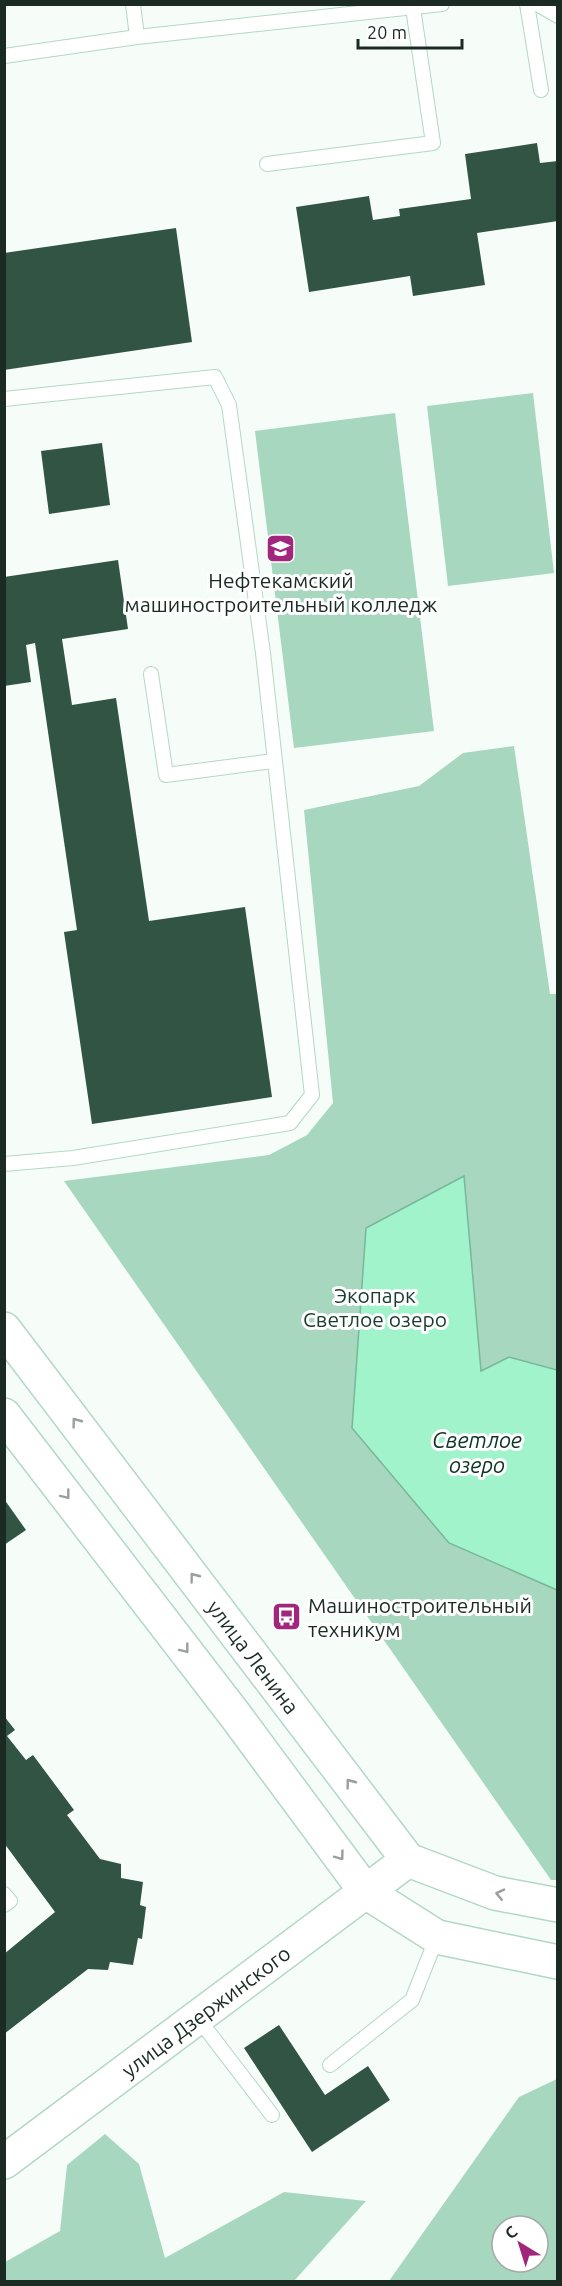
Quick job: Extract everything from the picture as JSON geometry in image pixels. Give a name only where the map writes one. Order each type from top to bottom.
[{"type":"main road","name":"улица Ленина","points":[[4,1329],[408,1860]]},
{"type":"main road","points":[[4,1416],[235,1714],[366,1892],[437,1937],[558,1962]]},
{"type":"main road","name":"улица Дзержинского","points":[[4,2162],[408,1860]]},
{"type":"main road","points":[[408,1860],[495,1893],[558,1905]]},
{"type":"lane","points":[[134,4],[137,37]]},
{"type":"lane","points":[[4,56],[137,37],[442,4]]},
{"type":"lane","points":[[527,4],[541,90]]},
{"type":"lane","points":[[537,4],[558,16]]},
{"type":"lane","points":[[267,164],[433,143],[413,8]]},
{"type":"lane","points":[[4,399],[215,377],[229,405],[263,653],[273,761],[312,1095],[290,1123],[72,1158],[4,1164]]},
{"type":"lane","points":[[151,674],[166,775],[273,761]]},
{"type":"lane","points":[[4,1894],[10,1901],[4,1905]]},
{"type":"lane","points":[[330,2065],[412,2000],[437,1937]]},
{"type":"lane","points":[[196,2017],[272,2115]]},
{"type":"green space","points":[[533,393],[554,573],[448,586],[427,406]]},
{"type":"green space","points":[[395,413],[434,731],[294,748],[255,431]]},
{"type":"green space","name":"Экопарк Светлое озеро","points":[[514,746],[550,994],[558,994],[557,1880],[551,1880],[64,1181],[269,1155],[307,1135],[333,1103],[304,810],[419,786],[463,753]]},
{"type":"green space","points":[[557,2079],[557,2281],[389,2281],[519,2097]]},
{"type":"green space","points":[[105,2134],[139,2164],[165,2258],[284,2192],[366,2201],[294,2281],[5,2281],[5,2262],[60,2231],[67,2165]]},
{"type":"water","name":"Светлое озеро","points":[[464,1176],[481,1371],[509,1357],[557,1370],[557,1590],[449,1543],[352,1428],[366,1228]]},
{"type":"building","points":[[537,143],[540,163],[558,161],[558,221],[477,233],[485,285],[413,296],[410,276],[309,292],[296,207],[369,196],[373,220],[400,216],[399,209],[471,199],[465,154]]},
{"type":"building","points":[[176,228],[192,342],[4,370],[4,253]]},
{"type":"building","points":[[102,443],[110,505],[49,514],[41,451]]},
{"type":"building","points":[[118,560],[128,629],[62,639],[72,705],[116,698],[149,921],[245,907],[272,1097],[92,1124],[64,932],[77,930],[35,643],[26,645],[31,682],[4,686],[4,577]]},
{"type":"building","points":[[4,1499],[26,1530],[4,1545]]},
{"type":"building","points":[[4,1716],[15,1730],[7,1736],[26,1760],[33,1755],[74,1810],[67,1815],[100,1859],[121,1864],[121,1878],[143,1882],[140,1905],[146,1907],[142,1939],[138,1938],[133,1965],[110,1962],[108,1970],[88,1969],[4,2034],[4,1954],[55,1912],[4,1843]]},
{"type":"building","points":[[279,2025],[325,2095],[368,2066],[390,2100],[312,2152],[244,2048]]},
{"type":"place","name":"Нефтекамский машиностроительный колледж","points":[[281,549]]},
{"type":"place","name":"Машиностроительный техникум","points":[[287,1617]]}]
